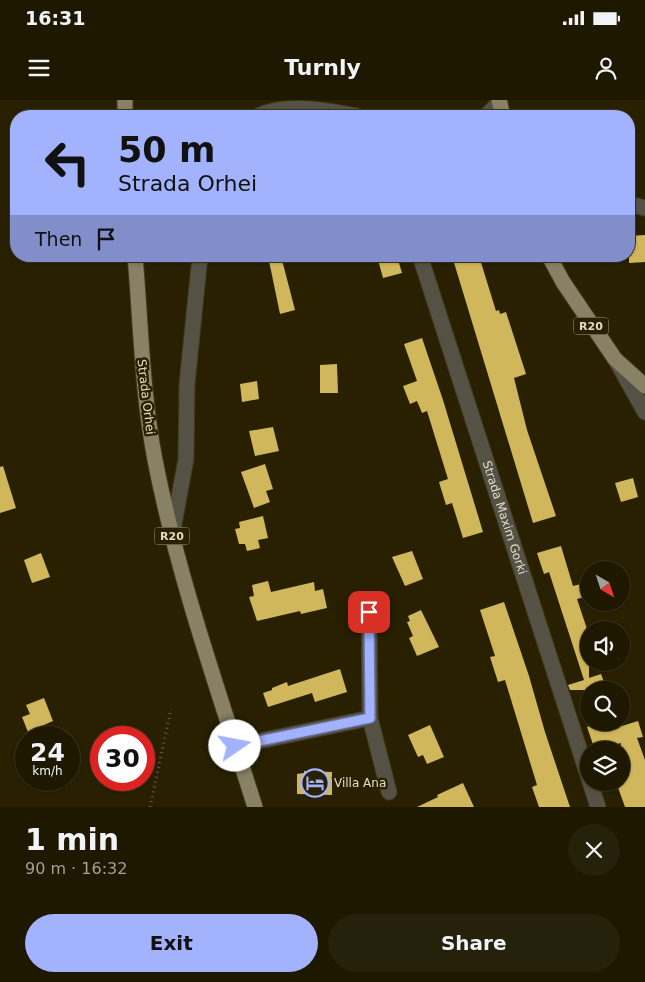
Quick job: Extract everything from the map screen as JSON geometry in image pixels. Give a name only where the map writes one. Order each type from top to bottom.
[{"type":"main road","name":"Strada Orhei","points":[[135,262],[142,366],[155,460],[172,535],[255,807]]},
{"type":"main road","name":"R20","points":[[552,262],[563,282],[615,359],[645,386]]},
{"type":"street","points":[[285,110],[312,110]]},
{"type":"street","name":"Strada Orhei","points":[[172,535],[186,459],[187,384],[199,262]]},
{"type":"street","name":"Strada Maxim Gorki","points":[[422,262],[580,753]]},
{"type":"street","points":[[615,359],[645,412]]},
{"type":"street","points":[[369,612],[370,718],[389,792]]},
{"type":"street","points":[[235,746],[370,718]]},
{"type":"street","name":"Strada Maxim Gorki","points":[[592,791],[598,807]]},
{"type":"path","points":[[150,807],[171,709]]},
{"type":"building","points":[[645,235],[645,262],[629,263],[635,262],[635,236]]},
{"type":"building","points":[[269,262],[283,262],[295,310],[280,314]]},
{"type":"building","points":[[379,262],[399,262],[402,273],[383,278]]},
{"type":"building","points":[[454,262],[481,262],[496,311],[499,310],[500,314],[506,312],[526,374],[514,378],[527,430],[556,516],[533,523]]},
{"type":"building","points":[[422,338],[483,532],[463,538],[452,503],[446,505],[439,482],[448,479],[427,411],[422,413],[417,401],[410,404],[403,386],[417,381],[404,344]]},
{"type":"building","points":[[337,364],[338,393],[320,393],[320,365]]},
{"type":"building","points":[[257,381],[259,399],[242,402],[240,384]]},
{"type":"building","points":[[273,427],[279,451],[255,456],[249,431]]},
{"type":"building","points":[[265,464],[273,489],[266,491],[270,502],[254,508],[241,472]]},
{"type":"building","points":[[3,466],[16,508],[0,513],[0,467]]},
{"type":"building","points":[[633,478],[638,497],[621,502],[615,483]]},
{"type":"building","points":[[263,516],[268,538],[258,540],[260,548],[247,551],[245,544],[239,544],[235,529],[240,528],[239,522]]},
{"type":"building","points":[[561,546],[573,586],[580,584],[580,598],[577,599],[584,621],[580,621],[580,668],[549,572],[544,574],[537,553]]},
{"type":"building","points":[[412,551],[423,579],[405,586],[392,557]]},
{"type":"building","points":[[41,553],[50,577],[32,583],[24,560]]},
{"type":"building","points":[[268,581],[271,592],[314,582],[315,591],[323,589],[327,608],[301,614],[300,611],[257,621],[249,597],[254,596],[252,585]]},
{"type":"building","points":[[504,602],[570,807],[539,807],[532,787],[537,785],[505,680],[498,682],[490,657],[495,656],[480,610]]},
{"type":"building","points":[[421,610],[439,647],[417,656],[409,638],[413,636],[407,622],[410,621],[408,616]]},
{"type":"building","points":[[340,669],[347,692],[315,702],[312,693],[268,707],[263,693],[272,690],[272,688],[287,682],[288,686]]},
{"type":"building","points":[[581,671],[589,671],[589,678],[601,674],[604,681],[581,681],[584,680]]},
{"type":"building","points":[[580,681],[580,690],[570,690],[568,685]]},
{"type":"building","points":[[44,698],[53,721],[42,726],[26,726],[22,717],[30,714],[26,705]]},
{"type":"building","points":[[638,721],[643,737],[637,738],[645,760],[645,807],[625,807],[619,791],[630,791],[630,741],[592,741],[588,731],[630,731],[630,724]]},
{"type":"building","points":[[430,725],[444,757],[427,764],[423,755],[418,757],[408,735]]},
{"type":"building","points":[[304,771],[332,772],[332,795],[297,794],[297,774],[304,773]]},
{"type":"building","points":[[463,783],[474,807],[417,807],[438,797],[437,795]]},
{"type":"place","name":"Villa Ana","points":[[315,783]]},
{"type":"route","points":[[235,746],[370,718],[369,612]]}]
